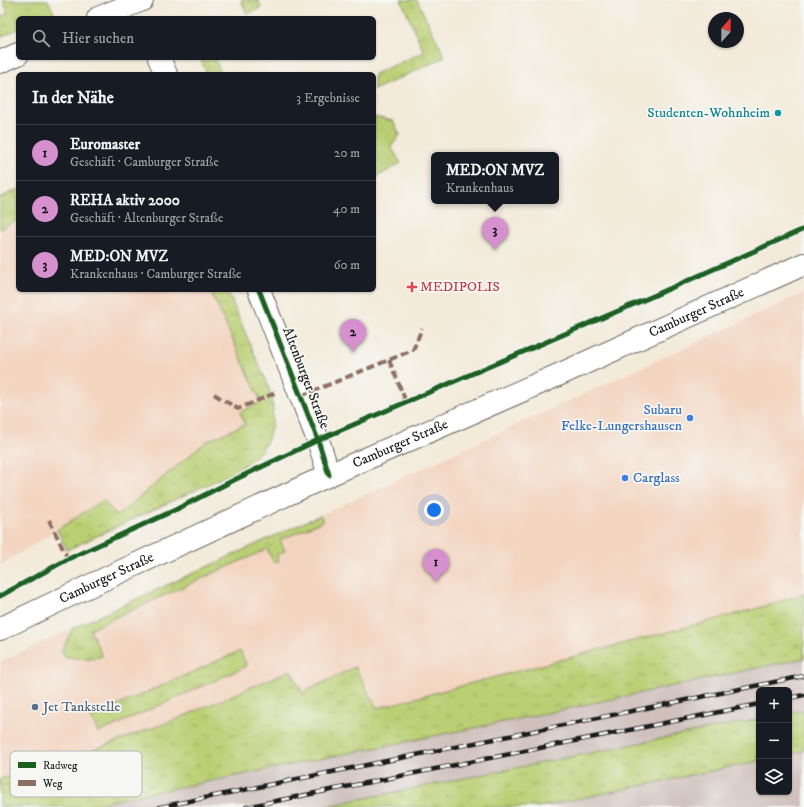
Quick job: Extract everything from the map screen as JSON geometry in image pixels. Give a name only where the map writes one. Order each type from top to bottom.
[{"type":"main road","points":[[104,16],[138,5]]},
{"type":"main road","points":[[0,62],[16,55]]},
{"type":"main road","points":[[160,60],[165,72]]},
{"type":"main road","name":"Camburger Straße","points":[[0,629],[329,475],[565,372],[804,264]]},
{"type":"main road","name":"Altenburger Straße","points":[[260,292],[318,440],[329,475]]},
{"type":"shaded area","points":[[16,221],[16,292],[211,292],[261,402],[246,424],[207,441],[117,516],[103,500],[0,566],[0,229]]},
{"type":"shaded area","points":[[804,293],[804,594],[755,609],[377,708],[128,751],[10,751],[10,777],[0,779],[0,662]]},
{"type":"shaded area","points":[[804,658],[804,710],[792,712],[792,687],[756,687],[756,720],[321,807],[81,807],[131,797],[142,797],[142,795],[528,717]]},
{"type":"shaded area","points":[[804,751],[804,807],[539,807],[756,762],[756,795],[792,795],[792,753]]},
{"type":"green space","points":[[3,0],[48,0],[54,13],[47,16],[16,16],[16,30],[0,37],[0,17],[8,13]]},
{"type":"green space","points":[[241,0],[258,0],[261,8],[247,14]]},
{"type":"green space","points":[[401,0],[417,0],[445,57],[376,89],[376,73],[424,52]]},
{"type":"green space","points":[[201,60],[216,60],[220,72],[206,72]]},
{"type":"green space","points":[[376,117],[393,121],[400,135],[391,147],[401,163],[377,177]]},
{"type":"green space","points":[[16,190],[16,221],[0,229],[0,198]]},
{"type":"green space","points":[[211,292],[228,292],[269,388],[273,407],[272,424],[268,439],[261,451],[234,472],[67,550],[57,530],[103,500],[117,516],[207,441],[245,424],[240,412],[261,402]]},
{"type":"green space","points":[[320,515],[323,521],[280,540],[285,551],[277,555],[279,561],[274,563],[267,549],[90,629],[102,656],[83,659],[64,656],[62,650],[73,628]]},
{"type":"green space","points":[[804,594],[804,658],[528,717],[142,795],[142,751],[90,751],[177,719],[291,670],[302,693],[355,667],[377,708],[755,609]]},
{"type":"green space","points":[[240,651],[247,666],[98,733],[91,717]]},
{"type":"green space","points":[[804,710],[804,751],[792,753],[792,723],[792,712]]},
{"type":"green space","points":[[756,720],[756,762],[539,807],[321,807]]},
{"type":"green space","points":[[10,777],[10,797],[131,797],[81,807],[0,807],[0,779]]},
{"type":"railway","points":[[160,807],[804,676]]},
{"type":"railway","points":[[792,697],[804,695]]},
{"type":"railway","points":[[246,807],[756,705]]},
{"type":"marked path","points":[[301,396],[413,350],[422,328]]},
{"type":"marked path","points":[[389,360],[406,402]]},
{"type":"marked path","points":[[214,394],[238,409],[275,393]]},
{"type":"marked path","points":[[49,520],[68,559]]},
{"type":"cycle path","points":[[0,596],[68,559],[175,510],[318,440],[653,296],[804,229]]},
{"type":"cycle path","points":[[260,292],[318,440],[329,475]]},
{"type":"place","name":"Studenten-Wohnheim","points":[[778,113]]},
{"type":"place","name":"MED:ON MVZ","points":[[495,250]]},
{"type":"place","name":"MEDIPOLIS","points":[[412,287]]},
{"type":"place","name":"REHA aktiv 2000","points":[[353,352]]},
{"type":"place","name":"Subaru Felke-Lungershausen","points":[[690,418]]},
{"type":"place","name":"Carglass","points":[[625,478]]},
{"type":"place","name":"Euromaster","points":[[436,582]]},
{"type":"place","name":"Jet Tankstelle","points":[[35,707]]}]
